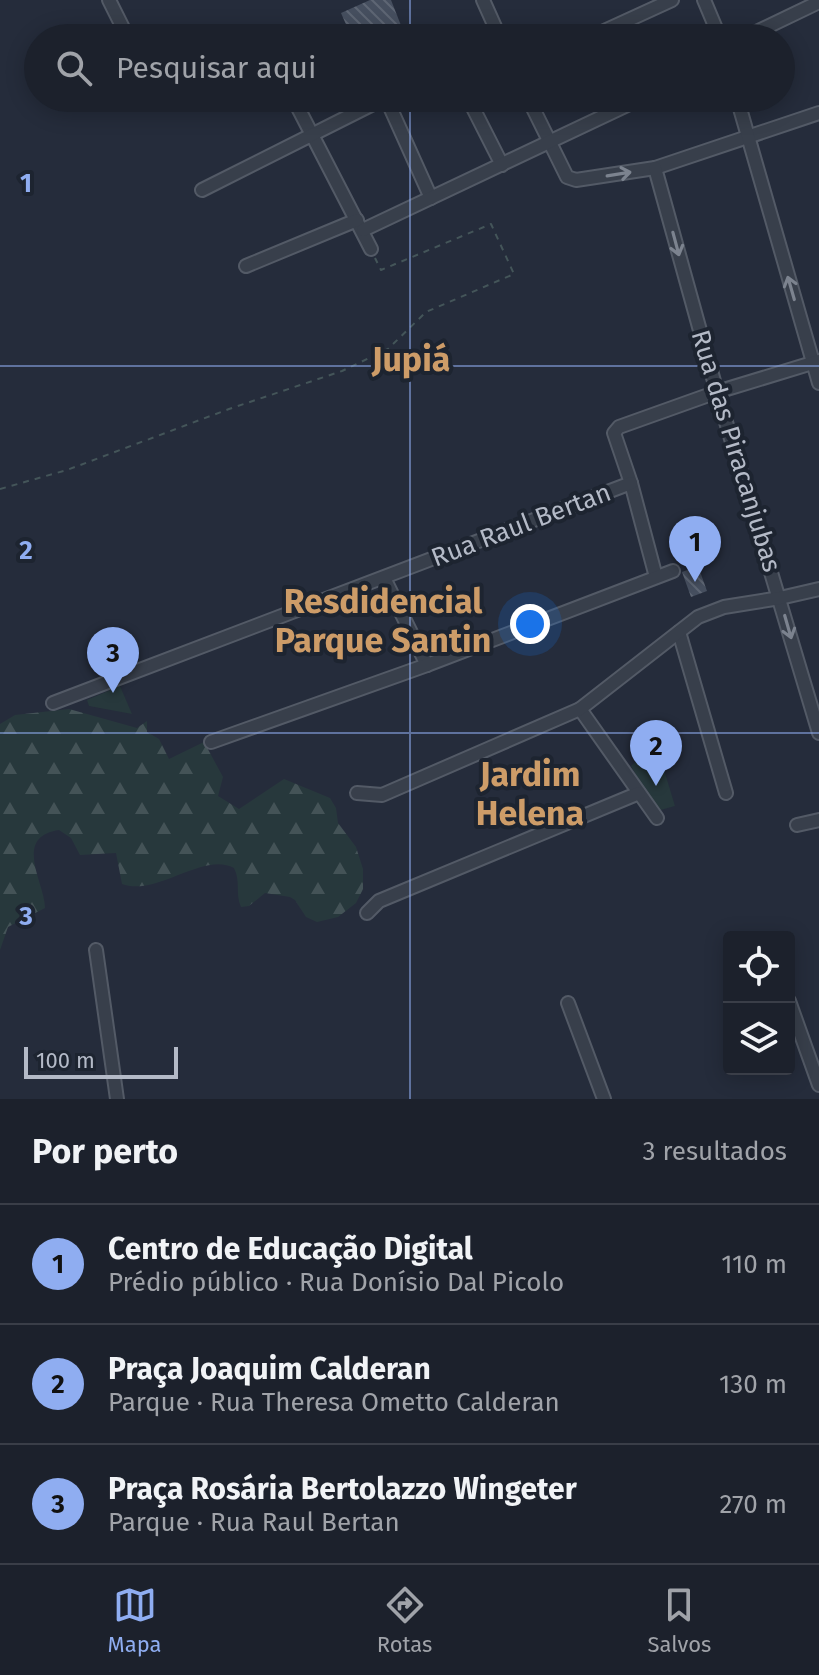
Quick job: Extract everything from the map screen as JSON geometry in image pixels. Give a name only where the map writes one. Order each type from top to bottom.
[{"type":"street","points":[[109,0],[121,24]]},
{"type":"street","points":[[620,24],[672,0]]},
{"type":"street","points":[[704,0],[714,24]]},
{"type":"street","points":[[486,1],[495,24]]},
{"type":"street","points":[[773,24],[819,2]]},
{"type":"street","points":[[301,112],[371,249]]},
{"type":"street","points":[[202,190],[358,112]]},
{"type":"street","points":[[392,112],[431,198]]},
{"type":"street","points":[[475,112],[502,165]]},
{"type":"street","points":[[535,112],[567,177],[582,180],[655,168],[819,113]]},
{"type":"street","points":[[246,266],[431,198],[613,112]]},
{"type":"street","points":[[741,112],[816,362],[819,383]]},
{"type":"street","name":"Rua das Piracanjubas","points":[[655,168],[717,392],[819,733]]},
{"type":"street","points":[[656,577],[614,433],[619,427],[717,392],[816,362]]},
{"type":"street","name":"Rua Raul Bertan","points":[[53,703],[631,483]]},
{"type":"street","points":[[211,742],[427,665],[673,571]]},
{"type":"street","points":[[384,578],[427,665]]},
{"type":"street","points":[[357,793],[382,795],[580,709],[698,617],[724,607],[819,589]]},
{"type":"street","points":[[679,632],[726,793]]},
{"type":"street","points":[[580,709],[657,818]]},
{"type":"street","points":[[367,913],[379,901],[639,793]]},
{"type":"street","points":[[797,825],[819,820]]},
{"type":"street","points":[[96,950],[117,1099]]},
{"type":"street","points":[[568,1003],[604,1099]]},
{"type":"street","points":[[790,1003],[819,1085]]},
{"type":"path","points":[[0,489],[67,470],[229,409],[342,371],[388,349],[426,312],[514,274],[491,224],[381,270],[371,249]]},
{"type":"green space","points":[[120,686],[132,714],[89,706],[87,700]]},
{"type":"green space","points":[[69,709],[137,728],[147,721],[147,732],[159,739],[169,759],[204,742],[223,777],[218,796],[239,809],[284,779],[330,798],[336,808],[338,823],[356,847],[363,869],[363,889],[356,903],[338,917],[317,922],[306,917],[290,897],[265,893],[249,906],[241,907],[234,868],[222,864],[194,869],[150,885],[122,884],[116,853],[80,855],[71,838],[59,830],[45,834],[34,851],[45,908],[8,927],[0,950],[0,724],[15,715]]},
{"type":"green space","points":[[656,743],[675,806],[657,811],[631,766]]},
{"type":"building","points":[[370,0],[391,0],[400,24],[346,24],[341,13]]},
{"type":"building","points":[[698,566],[707,591],[691,597],[682,572]]},
{"type":"place","name":"Centro de Educação Digital","points":[[695,582]]},
{"type":"place","name":"Praça Rosária Bertolazzo Wingeter","points":[[113,693]]},
{"type":"place","name":"Praça Joaquim Calderan","points":[[656,786]]},
{"type":"district","name":"Jupiá","points":[[411,359]]},
{"type":"district","name":"Resdidencial Parque Santin","points":[[383,620]]},
{"type":"district","name":"Jardim Helena","points":[[530,794]]}]
